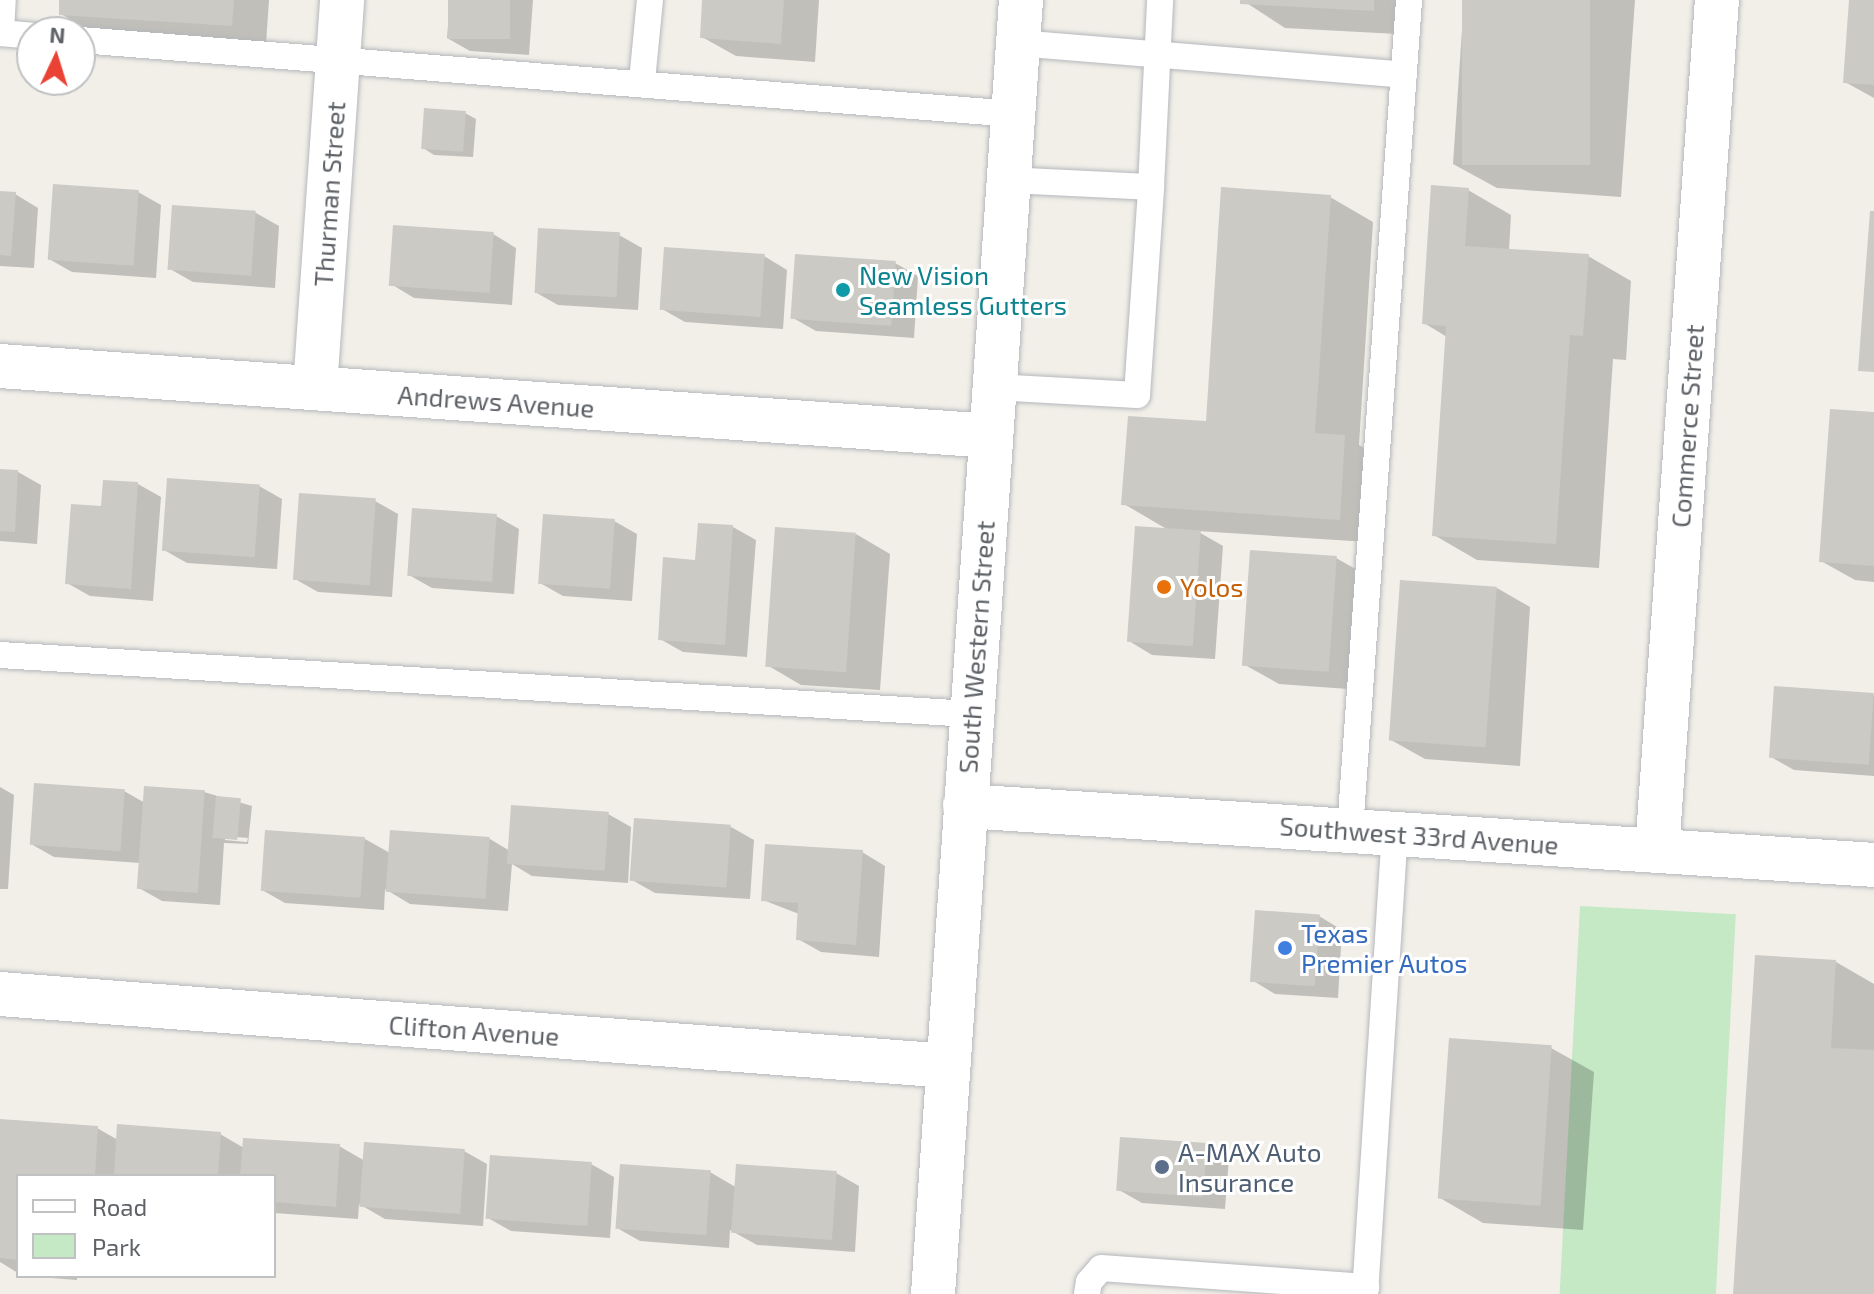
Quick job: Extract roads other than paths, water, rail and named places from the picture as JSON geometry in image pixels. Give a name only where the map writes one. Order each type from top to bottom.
[{"type":"street","name":"Thurman Street","points":[[315,388],[342,0]]},
{"type":"street","name":"South Western Street","points":[[933,1294],[1021,0]]},
{"type":"street","name":"Commerce Street","points":[[1657,851],[1717,0]]},
{"type":"street","name":"Andrews Avenue","points":[[0,366],[991,436]]},
{"type":"street","name":"Southwest 33rd Avenue","points":[[965,806],[1874,865]]},
{"type":"street","name":"Clifton Avenue","points":[[0,994],[948,1066]]},
{"type":"lane","points":[[0,33],[3,0]]},
{"type":"lane","points":[[642,81],[650,0]]},
{"type":"lane","points":[[994,387],[1137,395],[1160,0]]},
{"type":"lane","points":[[1350,830],[1409,0]]},
{"type":"lane","points":[[96,41],[338,63],[642,81],[1013,114]]},
{"type":"lane","points":[[1018,43],[1404,75]]},
{"type":"lane","points":[[1008,180],[1151,187]]},
{"type":"lane","points":[[0,655],[971,714]]},
{"type":"lane","points":[[1087,1294],[1089,1282],[1101,1268],[1366,1290],[1395,833]]},
{"type":"place","name":"New Vision Seamless Gutters","points":[[843,290]]},
{"type":"place","name":"Yolos","points":[[1164,587]]},
{"type":"place","name":"Texas Premier Autos","points":[[1285,948]]},
{"type":"place","name":"A-MAX Auto Insurance","points":[[1162,1167]]}]
